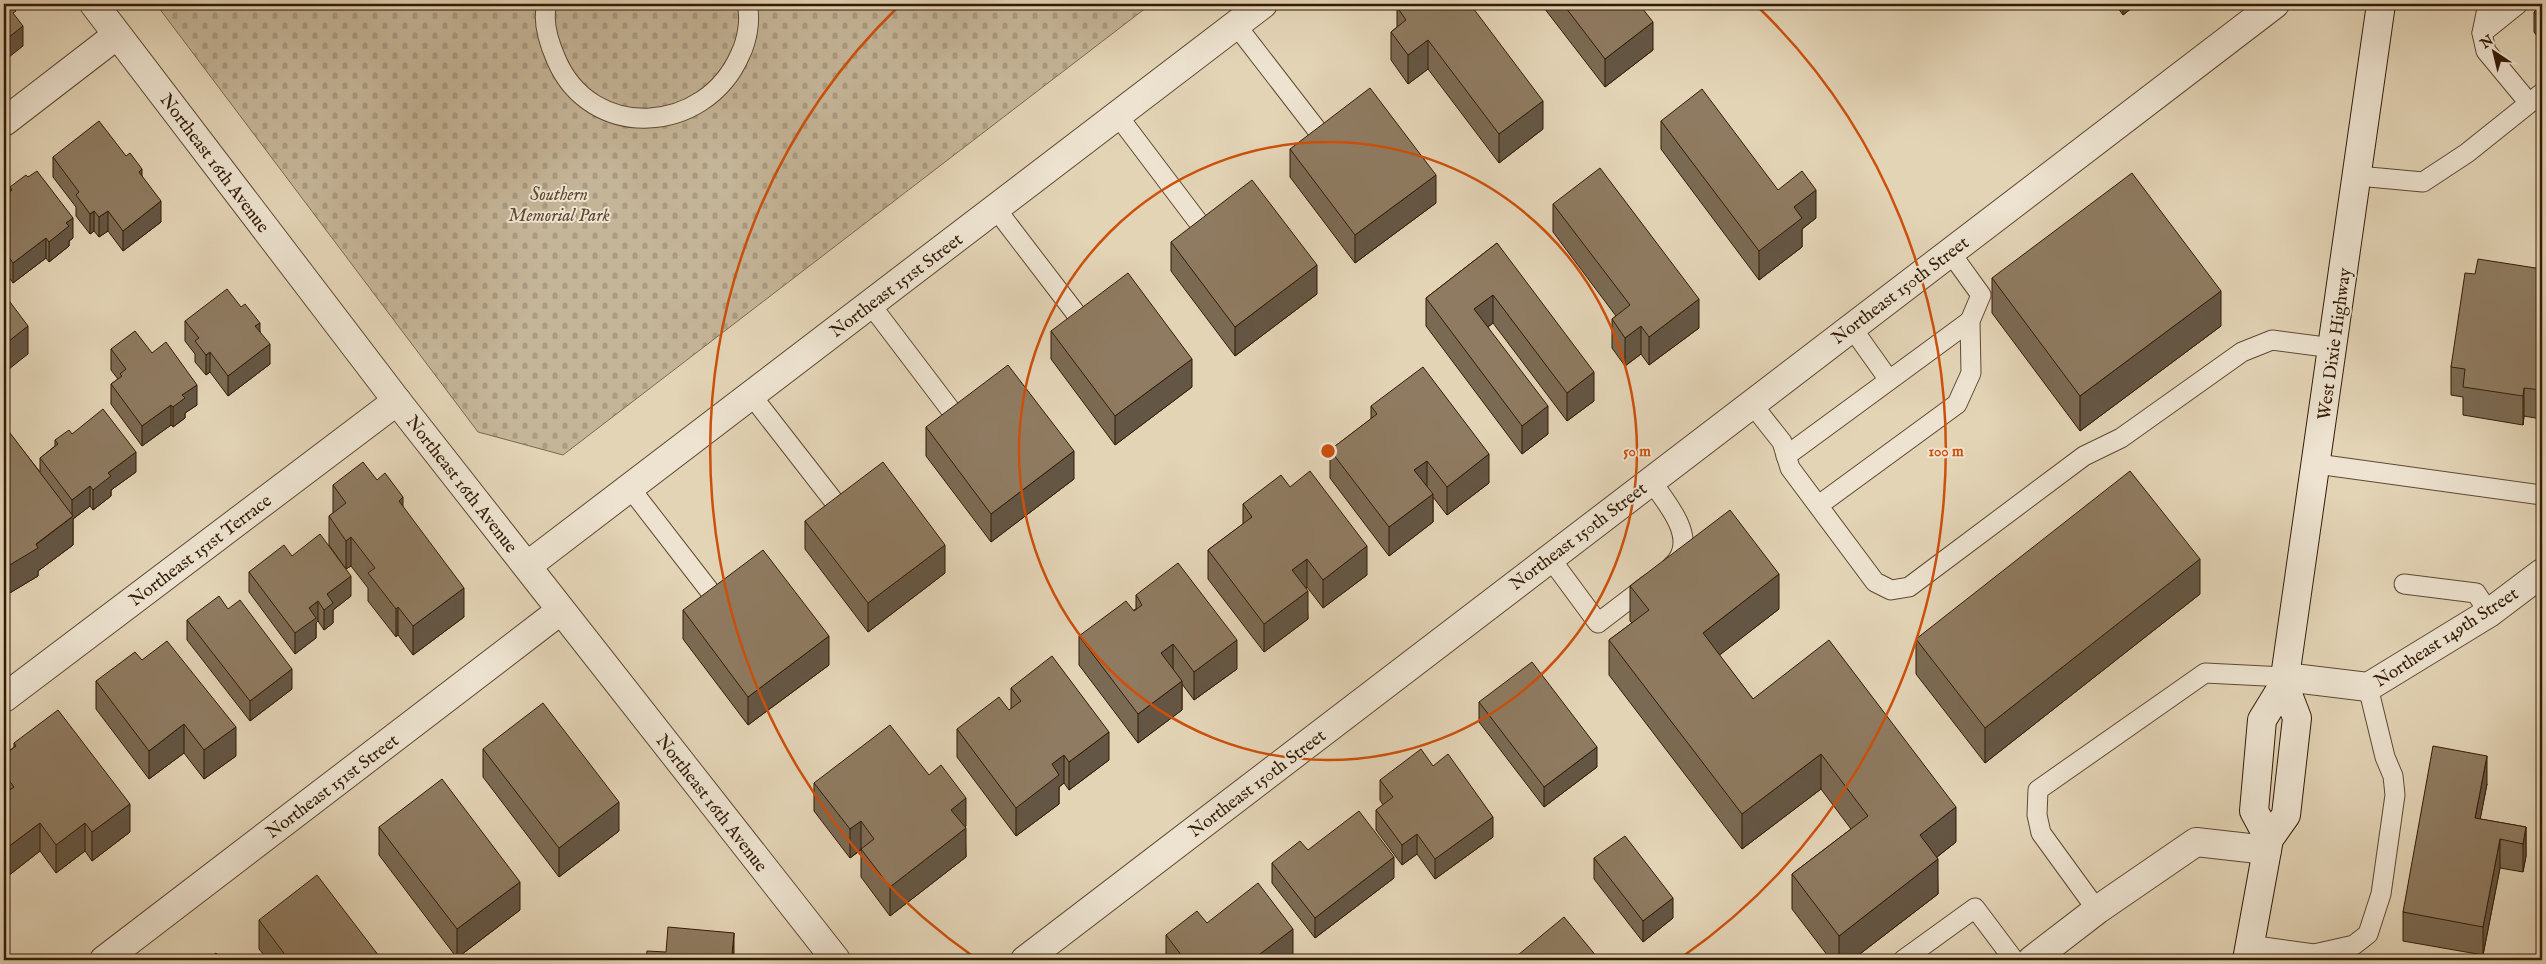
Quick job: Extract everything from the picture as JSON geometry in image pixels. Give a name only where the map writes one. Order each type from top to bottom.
[{"type":"street","name":"Northeast 16th Avenue","points":[[94,4],[397,401],[527,566],[560,611],[836,960]]},
{"type":"street","name":"Northeast 151st Street","points":[[527,566],[1263,4]]},
{"type":"street","name":"Northeast 150th Street","points":[[1025,960],[2275,4]]},
{"type":"street","name":"West Dixie Highway","points":[[2268,844],[2254,811],[2262,720],[2284,681],[2317,464],[2381,4]]},
{"type":"street","points":[[4,122],[117,35]]},
{"type":"street","name":"Northeast 151st Terrace","points":[[4,698],[397,401]]},
{"type":"street","name":"Northeast 149th Street","points":[[2284,681],[2368,687],[2489,613],[2542,573]]},
{"type":"street","name":"Northeast 151st Street","points":[[104,960],[560,611]]},
{"type":"street","points":[[2032,960],[2097,910],[2196,842],[2268,844],[2248,952]]},
{"type":"lane","points":[[547,4],[548,42],[562,72],[584,97],[613,113],[646,119],[678,114],[708,98],[732,75],[745,44],[749,11],[747,4]]},
{"type":"lane","points":[[2358,176],[2423,182],[2467,152],[2536,98],[2486,51],[2482,33],[2488,4]]},
{"type":"lane","points":[[2482,33],[2518,4]]},
{"type":"lane","points":[[1236,25],[1324,139]]},
{"type":"lane","points":[[1118,116],[1205,231]]},
{"type":"lane","points":[[996,209],[1084,324]]},
{"type":"lane","points":[[1819,505],[1957,404],[1971,373],[1970,321],[1981,295],[1950,252]]},
{"type":"lane","points":[[871,305],[959,421]]},
{"type":"lane","points":[[1786,456],[1970,321]]},
{"type":"lane","points":[[1852,328],[1889,380]]},
{"type":"lane","points":[[1752,404],[1782,442],[1790,468],[1875,582],[1891,590],[1909,587],[2084,456],[2121,438],[2242,352],[2272,340],[2333,348]]},
{"type":"lane","points":[[752,396],[843,513]]},
{"type":"lane","points":[[2317,464],[2542,495]]},
{"type":"lane","points":[[1550,558],[1598,623],[1606,617],[1675,563],[1682,546],[1682,531],[1676,516],[1651,481]]},
{"type":"lane","points":[[630,488],[719,603]]},
{"type":"lane","points":[[2404,584],[2476,593],[2489,613]]},
{"type":"lane","points":[[2097,910],[2041,833],[2037,815],[2038,790],[2205,673],[2284,681]]},
{"type":"lane","points":[[2248,952],[2314,954],[2354,945],[2368,934],[2380,894],[2395,795],[2393,776],[2385,757],[2368,687]]},
{"type":"lane","points":[[1903,960],[1975,908],[2014,960]]},
{"type":"green space","name":"Southern Memorial Park","points":[[156,4],[1151,4],[563,455],[478,432]]},
{"type":"building","points":[[4,4],[11,4],[16,11],[13,13],[23,26],[4,41]]},
{"type":"building","points":[[1401,4],[1470,4],[1543,101],[1499,134],[1428,40],[1408,55],[1391,32],[1406,20],[1397,7]]},
{"type":"building","points":[[1563,4],[1639,4],[1653,22],[1605,59]]},
{"type":"building","points":[[2542,6],[2542,23],[2534,12]]},
{"type":"building","points":[[1370,88],[1436,175],[1355,235],[1290,149]]},
{"type":"building","points":[[1702,89],[1778,190],[1802,171],[1816,190],[1794,207],[1802,218],[1759,251],[1661,121]]},
{"type":"building","points":[[99,121],[126,156],[130,153],[142,169],[139,172],[161,201],[123,231],[108,211],[99,217],[94,211],[90,214],[76,195],[79,192],[53,157]]},
{"type":"building","points":[[1600,168],[1699,299],[1649,337],[1641,326],[1625,338],[1612,319],[1630,305],[1553,204]]},
{"type":"building","points":[[37,171],[73,218],[66,223],[69,226],[49,242],[46,238],[13,263],[4,250],[4,196],[12,190],[10,187],[26,175],[28,177]]},
{"type":"building","points":[[2132,173],[2221,291],[2080,396],[1992,278]]},
{"type":"building","points":[[1252,180],[1317,265],[1235,327],[1171,242]]},
{"type":"building","points":[[1497,243],[1594,372],[1567,393],[1493,295],[1474,309],[1548,406],[1522,426],[1426,298]]},
{"type":"building","points":[[2478,259],[2542,269],[2541,390],[2524,388],[2523,396],[2463,387],[2465,369],[2451,367],[2465,273],[2475,274]]},
{"type":"building","points":[[1128,273],[1192,359],[1115,416],[1051,331]]},
{"type":"building","points":[[227,289],[241,307],[245,304],[260,323],[255,326],[270,344],[228,376],[210,352],[206,355],[195,341],[199,338],[185,321]]},
{"type":"building","points":[[4,294],[28,326],[4,345]]},
{"type":"building","points":[[135,331],[152,353],[166,342],[197,385],[182,395],[185,398],[173,407],[171,405],[142,426],[111,384],[122,376],[120,374],[126,369],[111,349]]},
{"type":"building","points":[[1008,365],[1074,451],[991,514],[926,427]]},
{"type":"building","points":[[1423,367],[1489,454],[1447,487],[1427,461],[1414,470],[1433,494],[1389,527],[1330,450],[1377,414],[1371,406]]},
{"type":"building","points":[[103,409],[136,452],[108,473],[111,476],[93,490],[90,486],[72,500],[40,458],[58,444],[55,440],[69,430],[72,434]]},
{"type":"building","points":[[4,425],[73,516],[36,544],[38,548],[8,566],[4,560]]},
{"type":"building","points":[[363,462],[377,480],[385,473],[403,497],[399,501],[464,588],[413,626],[398,607],[396,609],[368,573],[375,568],[351,537],[346,541],[329,516],[346,503],[333,485]]},
{"type":"building","points":[[883,462],[945,545],[868,603],[805,521]]},
{"type":"building","points":[[1310,471],[1367,546],[1323,580],[1307,559],[1292,570],[1308,591],[1264,624],[1208,550],[1252,517],[1243,504],[1281,475],[1290,487]]},
{"type":"building","points":[[2130,471],[2200,559],[1985,728],[1916,639]]},
{"type":"building","points":[[1730,510],[1779,574],[1703,633],[1753,699],[1829,640],[1956,807],[1920,835],[1938,859],[1839,936],[1792,874],[1868,816],[1821,754],[1742,814],[1609,640],[1649,610],[1630,586]]},
{"type":"building","points":[[320,534],[351,576],[327,594],[333,603],[324,610],[318,601],[309,608],[316,618],[295,633],[249,572],[284,545],[292,556]]},
{"type":"building","points":[[763,550],[829,636],[748,697],[683,610]]},
{"type":"building","points":[[1178,563],[1237,640],[1194,672],[1173,644],[1161,653],[1182,681],[1138,714],[1079,636],[1126,601],[1134,611],[1142,605],[1136,595]]},
{"type":"building","points":[[219,596],[228,609],[240,600],[292,669],[250,701],[187,620]]},
{"type":"building","points":[[167,641],[236,727],[204,750],[184,724],[149,751],[96,681],[135,652],[142,660]]},
{"type":"building","points":[[1052,656],[1109,732],[1069,762],[1064,755],[1052,764],[1059,775],[1016,808],[957,729],[999,697],[1009,710],[1021,701],[1011,688]]},
{"type":"building","points":[[1532,662],[1597,747],[1544,787],[1479,702]]},
{"type":"building","points":[[543,703],[619,802],[559,848],[483,749]]},
{"type":"building","points":[[58,710],[130,804],[92,832],[85,823],[56,845],[40,823],[8,847],[4,842],[4,794],[14,787],[4,774],[4,755],[16,746],[14,743]]},
{"type":"building","points":[[890,725],[929,775],[941,765],[966,798],[951,810],[966,828],[890,887],[861,849],[874,839],[861,821],[850,829],[814,783]]},
{"type":"building","points":[[2433,746],[2487,756],[2475,818],[2526,827],[2523,844],[2500,839],[2483,927],[2403,912]]},
{"type":"building","points":[[1421,749],[1433,766],[1448,754],[1493,817],[1435,859],[1417,834],[1402,845],[1376,810],[1393,797],[1380,780]]},
{"type":"building","points":[[442,779],[520,882],[457,929],[379,827]]},
{"type":"building","points":[[1359,811],[1394,857],[1315,918],[1272,863],[1300,841],[1308,850]]},
{"type":"building","points":[[1625,836],[1673,898],[1643,921],[1594,858]]},
{"type":"building","points":[[317,875],[382,960],[289,960],[259,920]]},
{"type":"building","points":[[1258,883],[1293,929],[1256,957],[1258,960],[1185,960],[1166,935],[1197,911],[1207,923]]},
{"type":"building","points":[[1564,917],[1597,957],[1593,960],[1512,960]]},
{"type":"building","points":[[668,927],[734,933],[732,955],[737,956],[737,960],[646,960],[647,951],[666,952]]},
{"type":"building","points":[[216,953],[222,960],[206,960]]}]
